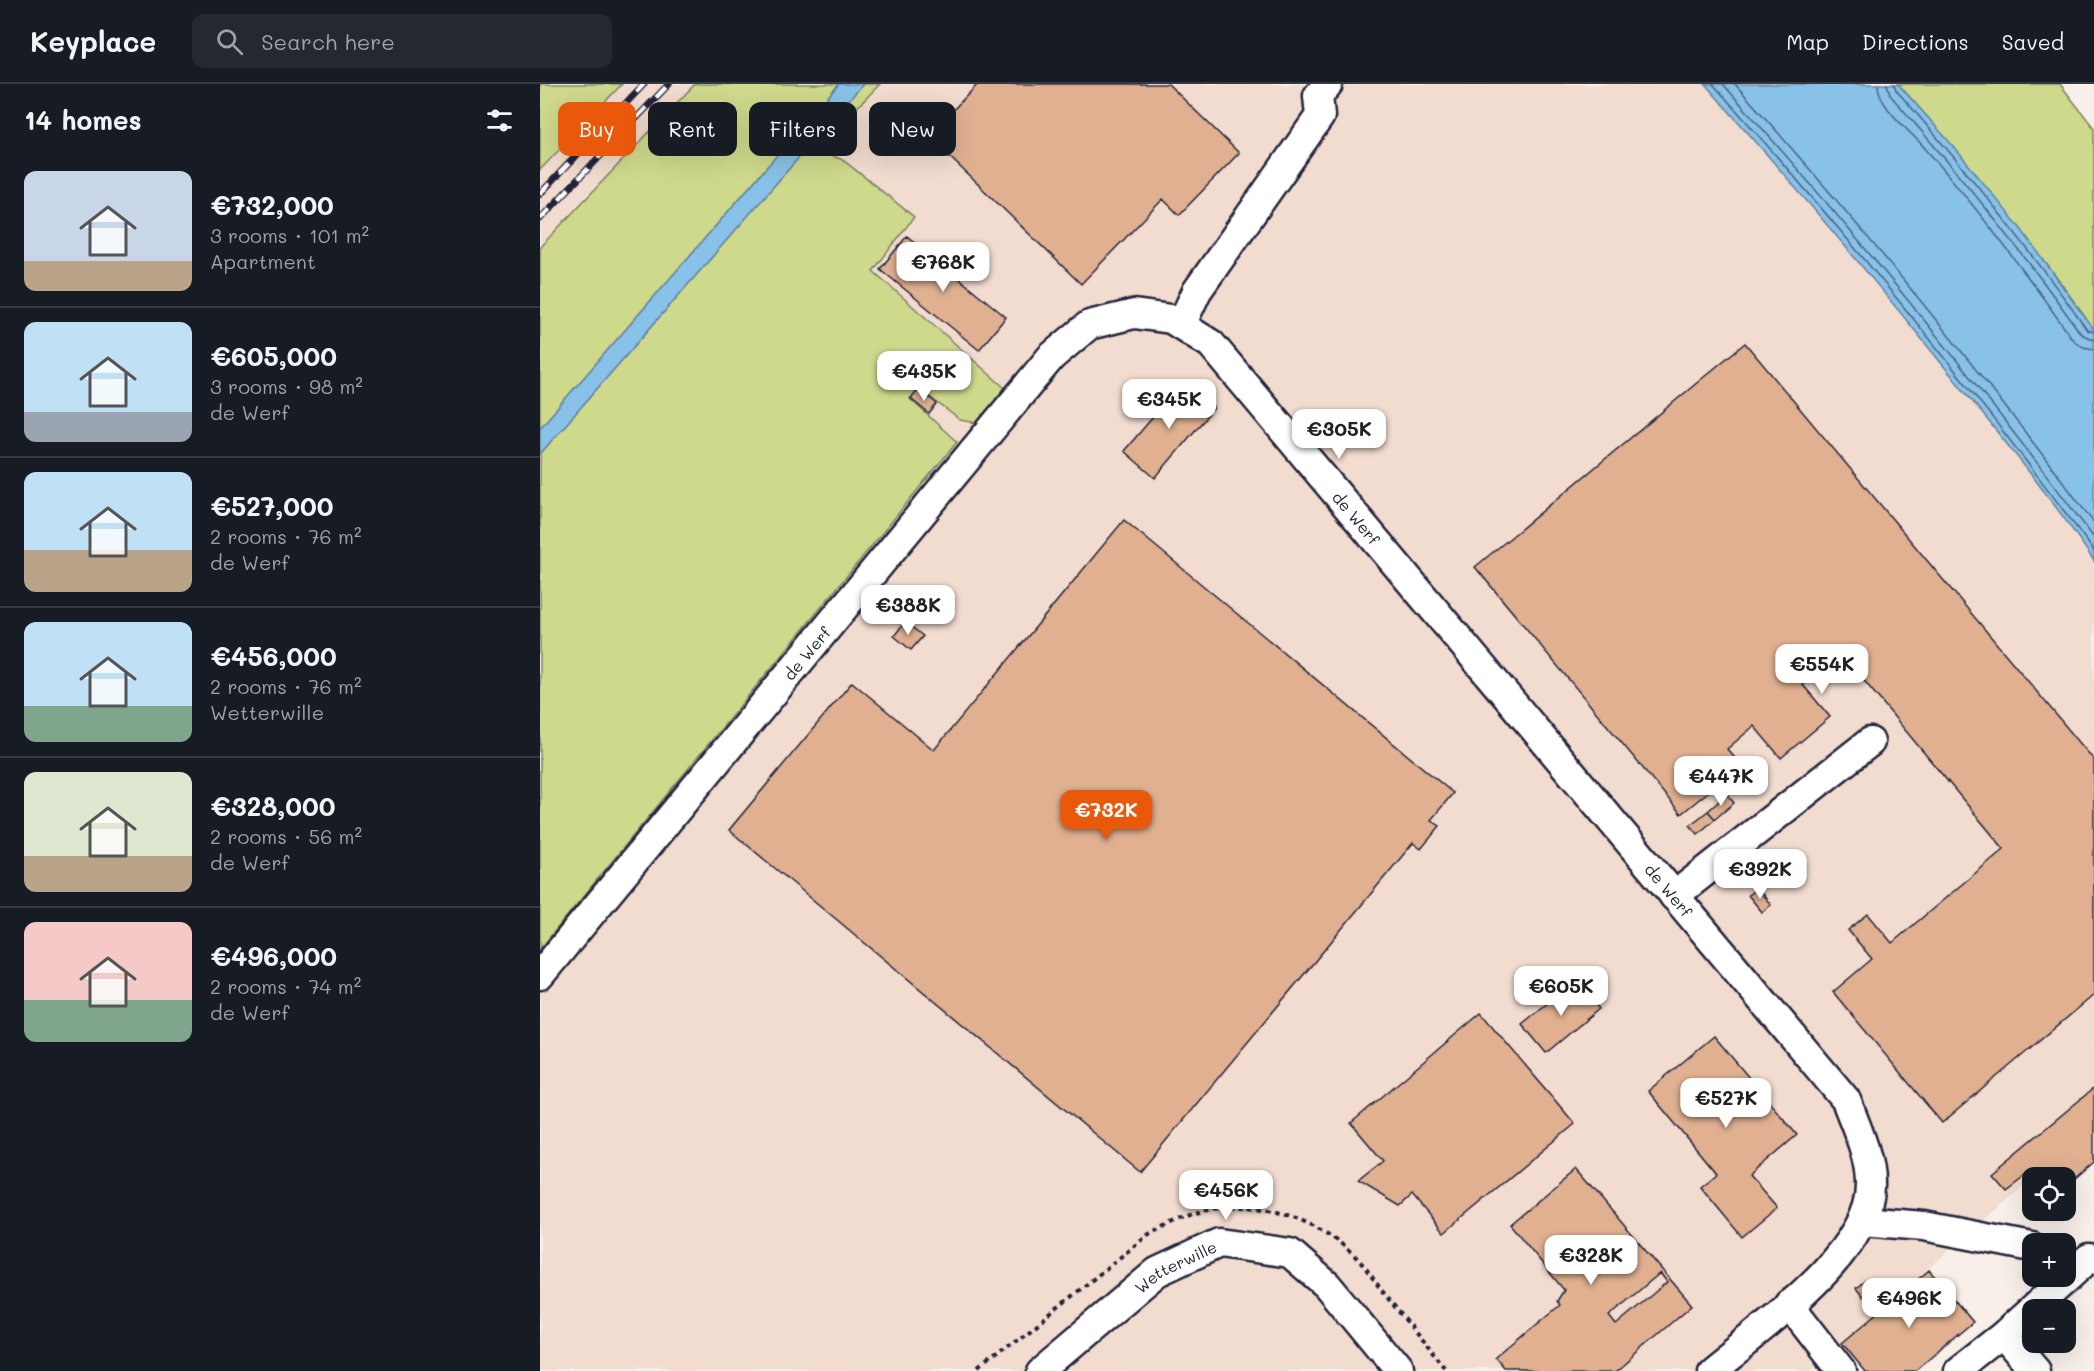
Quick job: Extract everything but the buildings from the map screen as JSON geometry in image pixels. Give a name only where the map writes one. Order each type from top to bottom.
[{"type":"street","points":[[1181,325],[1197,291],[1320,116],[1318,96],[1328,84]]},
{"type":"street","name":"de Werf","points":[[540,975],[1051,357],[1089,325],[1134,314],[1172,319],[1211,344],[1846,1100],[1863,1144],[1871,1185],[1862,1221],[1837,1262],[1709,1371]]},
{"type":"street","points":[[1674,896],[1870,742]]},
{"type":"street","points":[[1862,1221],[1924,1226],[2022,1245]]},
{"type":"street","name":"Wetterwille","points":[[1040,1371],[1157,1272],[1219,1243],[1290,1253],[1327,1285],[1398,1371]]},
{"type":"street","points":[[1958,1371],[2004,1335],[2083,1257]]},
{"type":"street","points":[[1789,1304],[1841,1371]]},
{"type":"street","points":[[2004,1335],[2035,1371]]},
{"type":"shaded area","points":[[622,84],[695,84],[678,102],[648,102],[648,133],[636,146],[636,102],[605,102]]},
{"type":"shaded area","points":[[805,84],[1805,84],[2094,478],[2094,1125],[2046,1167],[2022,1167],[2022,1187],[1810,1371],[540,1371],[540,386],[749,148],[749,156],[857,156],[857,102],[789,102]]},
{"type":"shaded area","points":[[558,151],[558,156],[627,156],[540,247],[540,170]]},
{"type":"green space","points":[[540,84],[622,84],[605,102],[558,102],[558,151],[540,170]]},
{"type":"green space","points":[[695,84],[839,84],[823,102],[749,102],[749,156],[776,156],[540,428],[540,247],[627,156],[636,156],[636,146],[648,133],[648,156],[737,156],[737,102],[678,102]]},
{"type":"green space","points":[[863,84],[880,84],[857,108],[857,102],[847,102]]},
{"type":"green space","points":[[1898,84],[2060,84],[2094,128],[2094,330],[2000,204]]},
{"type":"green space","points":[[800,156],[833,156],[843,160],[914,217],[873,271],[1005,388],[977,423],[960,420],[918,388],[910,399],[957,442],[540,949],[540,454]]},
{"type":"water","points":[[839,84],[863,84],[847,102],[823,102]]},
{"type":"water","points":[[1705,84],[1898,84],[1954,147],[2021,229],[2094,330],[2094,561],[2027,469],[1925,342],[1832,230]]},
{"type":"water","points":[[776,156],[800,156],[540,454],[540,428]]},
{"type":"railway","points":[[540,194],[644,84]]},
{"type":"railway","points":[[540,219],[669,84]]}]
